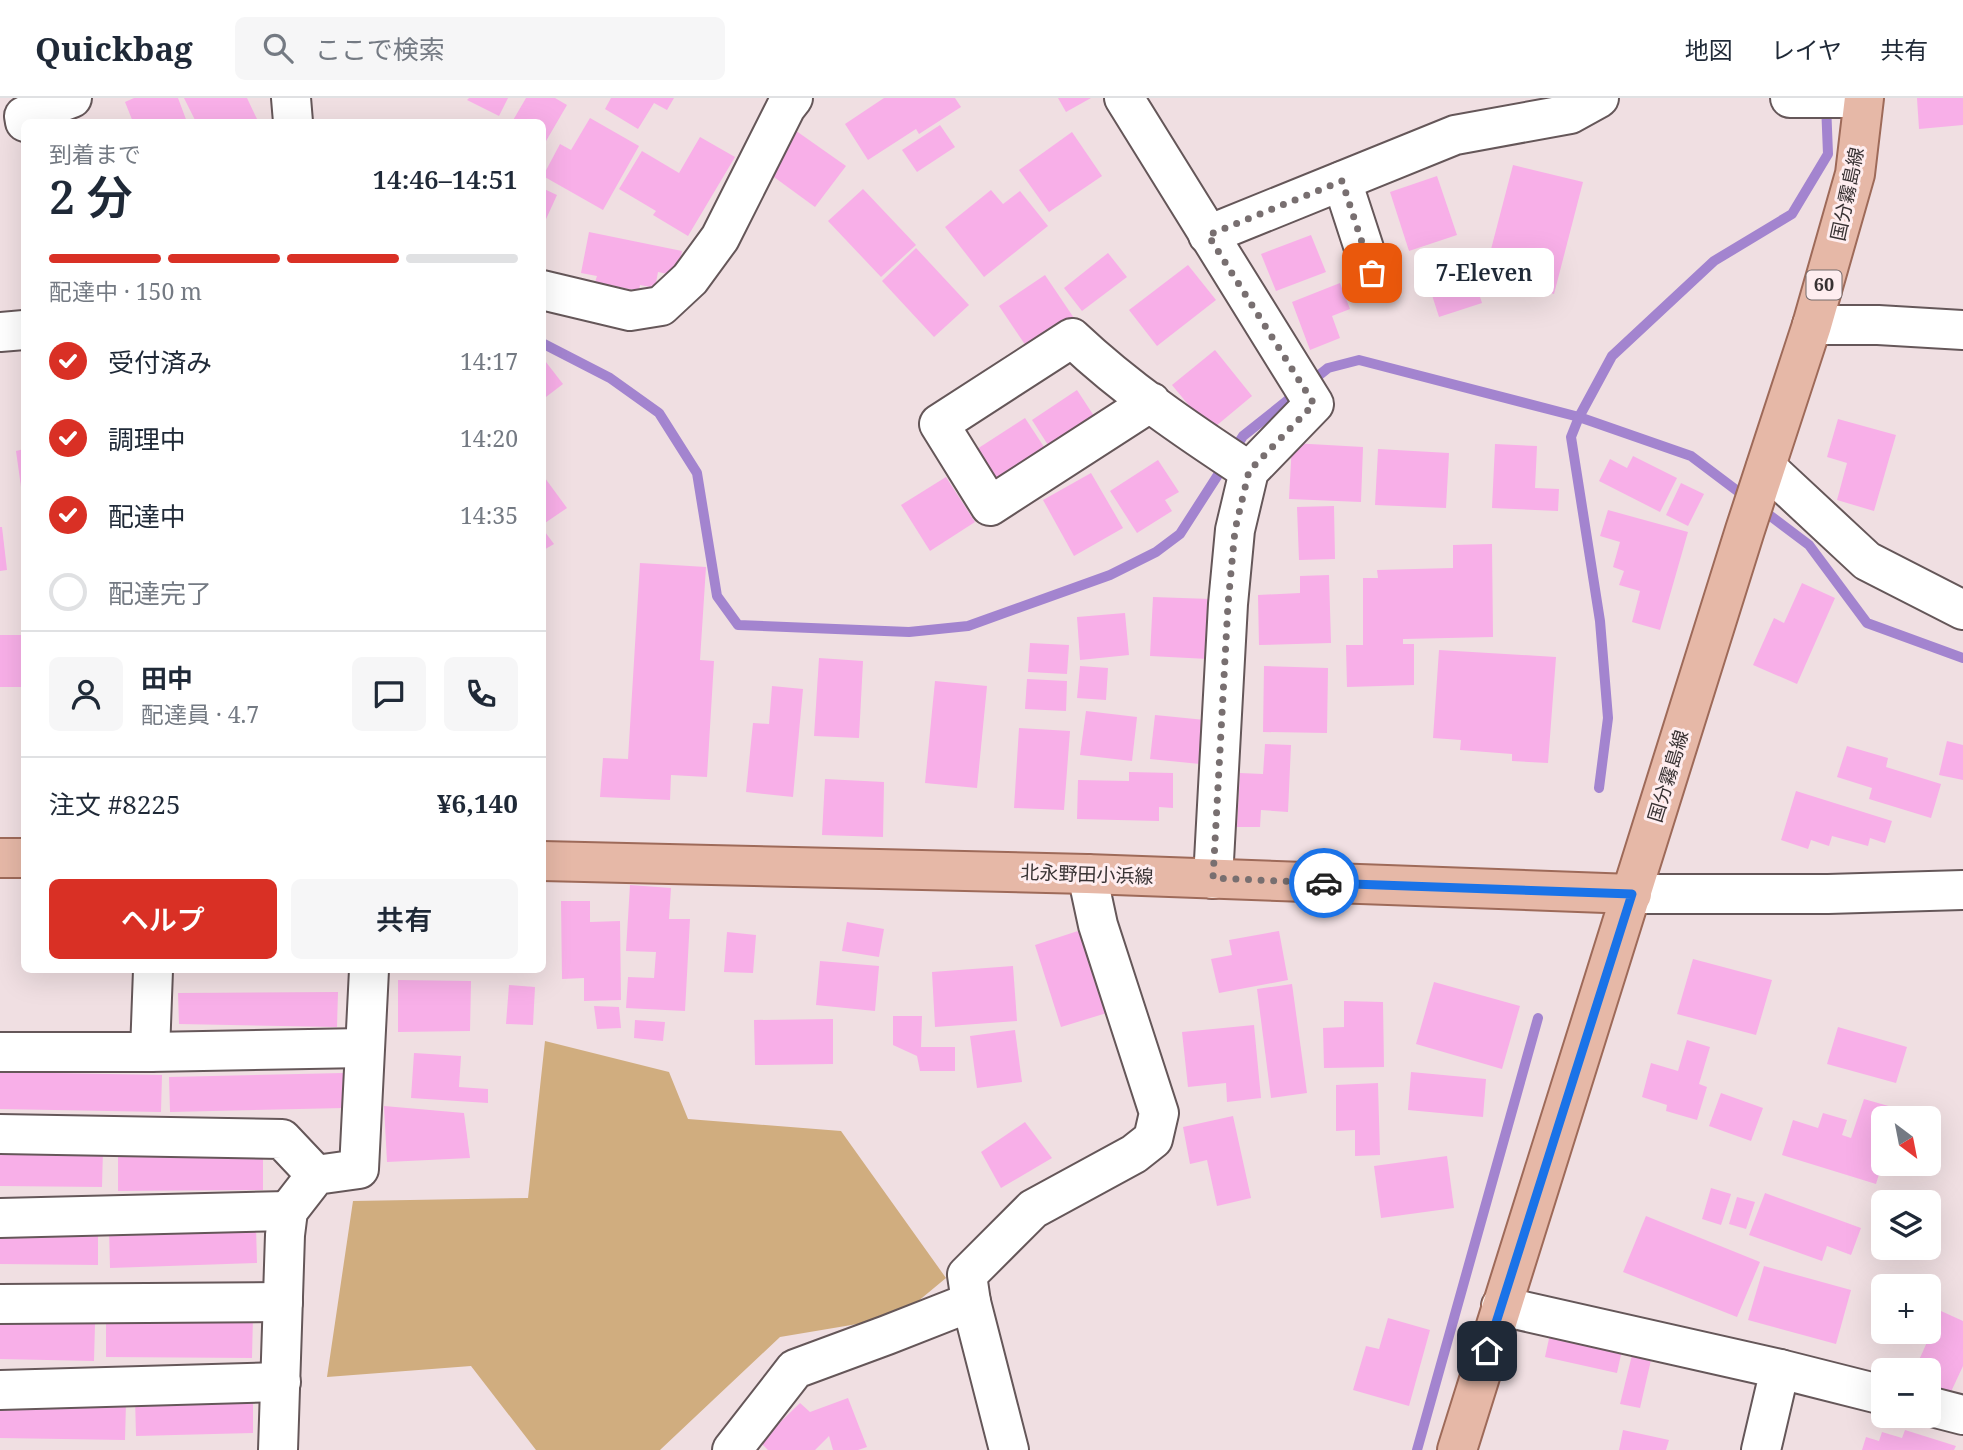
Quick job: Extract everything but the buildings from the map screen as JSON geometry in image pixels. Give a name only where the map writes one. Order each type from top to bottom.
[{"type":"main road","name":"国分霧島線","points":[[1457,1450],[1745,530],[1812,325],[1855,174],[1864,98]]},
{"type":"main road","points":[[0,858],[21,858]]},
{"type":"main road","name":"北永野田小浜線","points":[[546,861],[1087,874],[1632,894]]},
{"type":"street","points":[[25,119],[24,116],[72,98]]},
{"type":"street","points":[[291,98],[293,119]]},
{"type":"street","points":[[546,291],[630,310],[661,306],[690,279],[720,238],[793,98]]},
{"type":"street","points":[[1124,98],[1314,404],[1249,471],[1235,530],[1228,604],[1213,878]]},
{"type":"street","points":[[1208,235],[1455,135],[1570,114],[1598,98]]},
{"type":"street","points":[[1800,99],[1851,98]]},
{"type":"street","points":[[1342,181],[1372,273]]},
{"type":"street","points":[[1812,325],[1963,330]]},
{"type":"street","points":[[0,332],[21,330]]},
{"type":"street","points":[[1151,402],[990,506],[939,424],[1072,338],[1099,364],[1151,402],[1206,443],[1249,471]]},
{"type":"street","points":[[1766,467],[1867,561],[1963,610]]},
{"type":"street","points":[[1009,1450],[971,1302],[967,1275],[1033,1209],[1134,1154],[1153,1139],[1159,1113],[1098,925],[1087,874]]},
{"type":"street","points":[[1632,894],[1828,894],[1963,890]]},
{"type":"street","points":[[150,1052],[153,973]]},
{"type":"street","points":[[278,1450],[288,1211],[316,1175],[359,1169],[369,973]]},
{"type":"street","points":[[0,1052],[364,1048]]},
{"type":"street","points":[[0,1133],[282,1139],[316,1175]]},
{"type":"street","points":[[0,1219],[288,1211]]},
{"type":"street","points":[[0,1304],[283,1302]]},
{"type":"street","points":[[732,1450],[795,1369],[971,1302]]},
{"type":"street","points":[[1502,1306],[1871,1392]]},
{"type":"street","points":[[1761,1450],[1780,1369]]},
{"type":"street","points":[[0,1390],[281,1382]]},
{"type":"street","points":[[1941,1409],[1963,1415]]},
{"type":"shaded area","points":[[545,1041],[669,1072],[688,1119],[841,1131],[946,1278],[899,1317],[780,1337],[660,1450],[536,1450],[471,1366],[327,1377],[353,1201],[528,1198]]},
{"type":"waterway","points":[[1599,788],[1608,718],[1600,621],[1571,437],[1612,356],[1714,261],[1792,214],[1828,154],[1826,104]]},
{"type":"waterway","points":[[546,345],[610,378],[659,413],[697,473],[717,596],[738,625],[909,632],[968,626],[1110,575],[1156,552],[1180,534],[1243,436],[1328,368],[1359,360],[1579,417],[1691,456],[1809,545],[1867,623],[1963,658]]},
{"type":"waterway","points":[[1417,1450],[1538,1018]]},
{"type":"way so far","points":[[1324,883],[1213,878],[1228,604],[1235,530],[1249,471],[1314,404],[1208,235],[1342,181],[1372,273]]},
{"type":"place","name":"7-Eleven","points":[[1372,273]]},
{"type":"route","points":[[1324,883],[1632,894],[1487,1351]]}]
